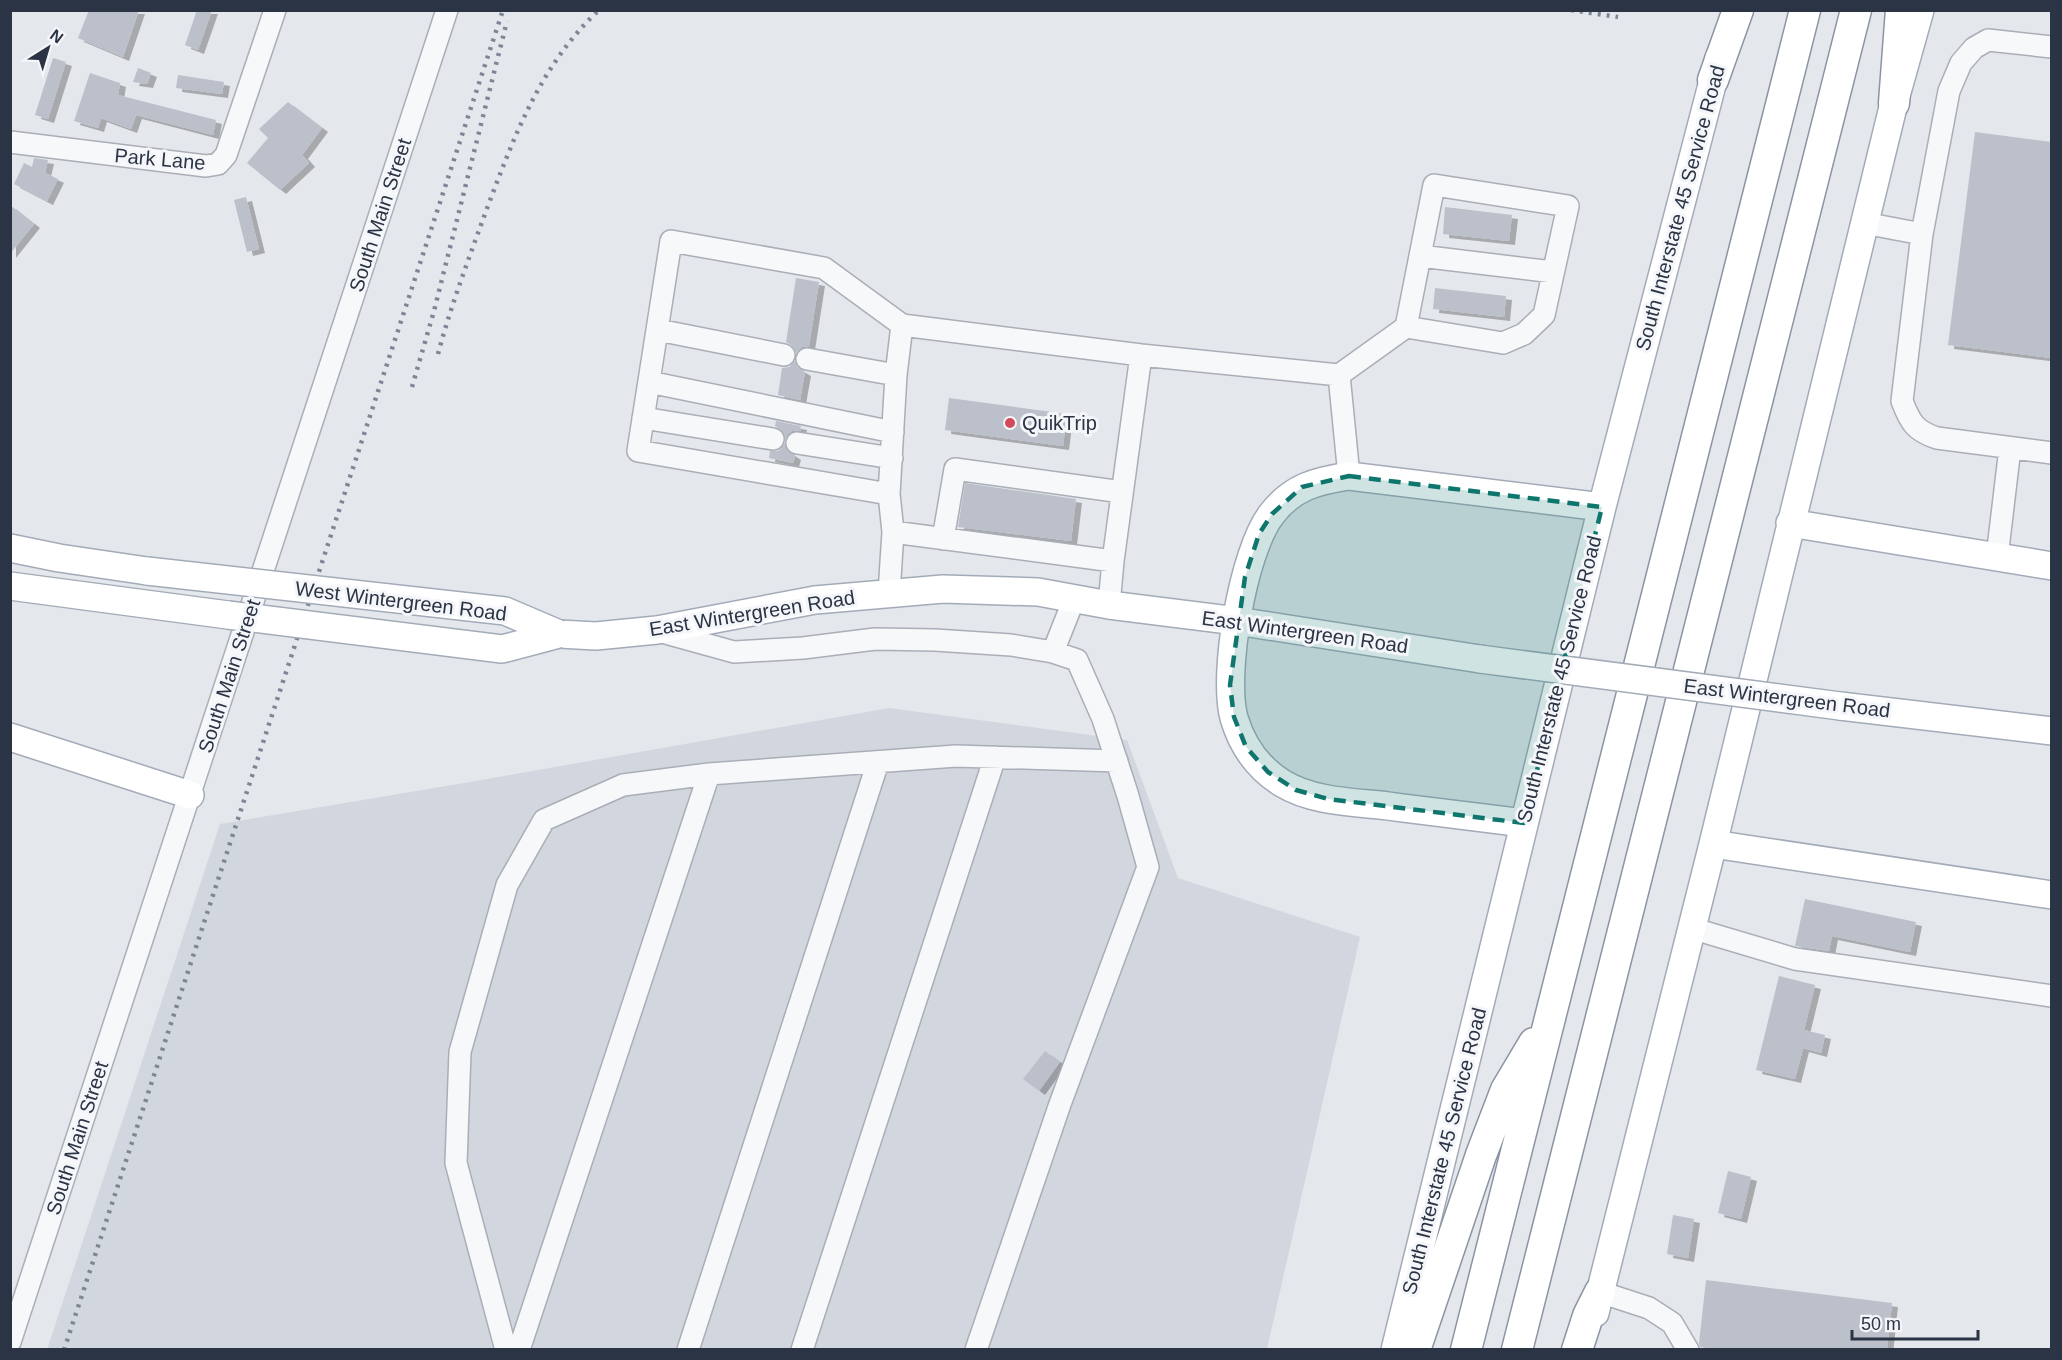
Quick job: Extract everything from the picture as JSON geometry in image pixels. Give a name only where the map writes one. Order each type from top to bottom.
[{"type":"highway","points":[[1713,80],[1738,10]]},
{"type":"highway","points":[[1466,1350],[1805,10]]},
{"type":"highway","points":[[1517,1350],[1856,10]]},
{"type":"highway","points":[[1894,103],[1901,10]]},
{"type":"highway","points":[[1415,1350],[1481,1155],[1506,1090],[1551,1012]]},
{"type":"highway","points":[[1577,1350],[1588,1317],[1600,1292]]},
{"type":"main road","name":"South Interstate 45 Service Road","points":[[1395,1350],[1602,507],[1731,10]]},
{"type":"main road","points":[[1586,1350],[1713,844],[1894,103],[1920,10]]},
{"type":"main road","points":[[1524,823],[1328,799],[1296,790],[1281,782],[1256,760],[1246,747],[1234,717],[1230,685],[1237,621],[1245,577],[1259,534],[1272,514],[1302,487],[1318,481],[1349,476],[1602,507]]},
{"type":"main road","points":[[1790,523],[2052,566]]},
{"type":"main road","name":"West Wintergreen Road","points":[[10,548],[147,571],[505,611],[559,634]]},
{"type":"main road","name":"West Wintergreen Road","points":[[10,586],[502,649],[559,634]]},
{"type":"main road","name":"East Wintergreen Road","points":[[559,634],[596,636],[657,630],[815,600],[889,592],[942,589],[1026,592],[1237,621],[1480,659],[2052,732]]},
{"type":"main road","points":[[10,737],[190,795]]},
{"type":"main road","points":[[1713,844],[2052,895]]},
{"type":"street","name":"Park Lane","points":[[10,142],[206,165],[218,164],[226,155],[275,10]]},
{"type":"street","name":"South Main Street","points":[[10,1342],[447,10]]},
{"type":"street","points":[[2052,47],[1988,40],[1974,48],[1960,63],[1949,91],[1922,234],[1902,401],[1908,418],[1922,433],[1938,438],[2052,453]]},
{"type":"street","points":[[889,494],[638,451],[670,240],[824,268],[902,325],[1141,355],[1339,375],[1406,327],[1434,186],[1568,206],[1544,315],[1524,334],[1503,343],[1406,327]]},
{"type":"street","points":[[1864,224],[1922,234]]},
{"type":"street","points":[[1420,256],[1553,272]]},
{"type":"street","points":[[889,592],[893,532],[889,494],[896,375],[902,325]]},
{"type":"street","points":[[658,330],[784,355]]},
{"type":"street","points":[[1109,605],[1141,355]]},
{"type":"street","points":[[807,359],[896,375]]},
{"type":"street","points":[[1339,375],[1349,476]]},
{"type":"street","points":[[649,382],[893,432]]},
{"type":"street","points":[[643,418],[773,439]]},
{"type":"street","points":[[797,443],[891,458]]},
{"type":"street","points":[[1997,557],[2010,448]]},
{"type":"street","points":[[943,539],[955,469],[1122,492]]},
{"type":"street","points":[[893,532],[1113,561]]},
{"type":"street","points":[[1053,652],[1074,599]]},
{"type":"street","points":[[657,630],[735,652],[803,648],[875,639],[1011,645],[1053,652],[1077,660],[1103,720],[1148,867],[1059,1104],[976,1350]]},
{"type":"street","points":[[506,1350],[456,1163],[460,1052],[507,885],[544,820],[623,785],[709,774],[956,756],[1117,761]]},
{"type":"street","points":[[802,1350],[995,757]]},
{"type":"street","points":[[688,1350],[878,762]]},
{"type":"street","points":[[519,1350],[709,774]]},
{"type":"street","points":[[1691,928],[1795,959],[2052,996]]},
{"type":"street","points":[[1600,1292],[1648,1308],[1672,1323],[1688,1350]]},
{"type":"highlighted area","points":[[1349,476],[1602,507],[1524,823],[1328,799],[1296,790],[1268,772],[1246,747],[1234,717],[1230,685],[1245,577],[1259,534],[1272,514],[1302,487]]},
{"type":"shaded area","points":[[889,708],[1127,740],[1178,878],[1360,937],[1267,1349],[47,1350],[220,824]]},
{"type":"building","points":[[89,10],[139,10],[123,57],[78,38]]},
{"type":"building","points":[[197,10],[212,10],[198,50],[185,45]]},
{"type":"building","points":[[53,58],[66,62],[48,119],[35,115]]},
{"type":"building","points":[[138,68],[151,73],[147,84],[133,82]]},
{"type":"building","points":[[90,73],[120,83],[118,95],[216,120],[213,135],[136,115],[131,129],[101,118],[98,128],[74,121]]},
{"type":"building","points":[[178,75],[224,82],[222,94],[176,88]]},
{"type":"building","points":[[288,102],[322,128],[302,155],[309,163],[280,190],[247,163],[268,138],[259,129]]},
{"type":"building","points":[[1975,132],[2052,142],[2052,358],[1948,345]]},
{"type":"building","points":[[34,158],[48,160],[45,173],[58,179],[47,201],[14,184],[24,163],[32,167]]},
{"type":"building","points":[[246,197],[259,249],[247,252],[234,200]]},
{"type":"building","points":[[10,205],[34,224],[10,254]]},
{"type":"building","points":[[1445,207],[1512,215],[1509,241],[1443,234]]},
{"type":"building","points":[[796,278],[819,282],[809,346],[802,347],[796,353],[793,346],[786,342]]},
{"type":"building","points":[[1435,288],[1506,296],[1504,317],[1433,309]]},
{"type":"building","points":[[795,361],[798,368],[805,372],[800,400],[778,395],[782,368],[789,367]]},
{"type":"building","points":[[949,398],[1067,414],[1063,446],[945,430]]},
{"type":"building","points":[[776,421],[801,426],[800,431],[792,431],[785,439],[781,430],[775,426]]},
{"type":"building","points":[[785,443],[789,452],[795,456],[793,463],[769,458],[770,451],[778,451]]},
{"type":"building","name":"QuikTrip","points":[[965,483],[1076,499],[1071,541],[958,527]]},
{"type":"building","points":[[1805,899],[1916,922],[1910,952],[1832,936],[1829,951],[1795,946]]},
{"type":"building","points":[[1779,976],[1815,985],[1804,1030],[1825,1035],[1821,1053],[1803,1048],[1795,1079],[1756,1070]]},
{"type":"building","points":[[1045,1051],[1060,1062],[1039,1091],[1023,1079]]},
{"type":"building","points":[[1728,1171],[1751,1177],[1741,1219],[1718,1213]]},
{"type":"building","points":[[1673,1215],[1694,1219],[1688,1258],[1667,1254]]},
{"type":"building","points":[[1706,1280],[1892,1303],[1887,1350],[1717,1350],[1700,1347]]},
{"type":"railway","points":[[64,1350],[503,10]]},
{"type":"railway","points":[[438,354],[496,183],[531,103],[560,54],[599,10]]},
{"type":"railway","points":[[1571,10],[1618,17]]},
{"type":"railway","points":[[412,387],[434,311],[507,21]]},
{"type":"place","name":"QuikTrip","points":[[1010,423]]}]
